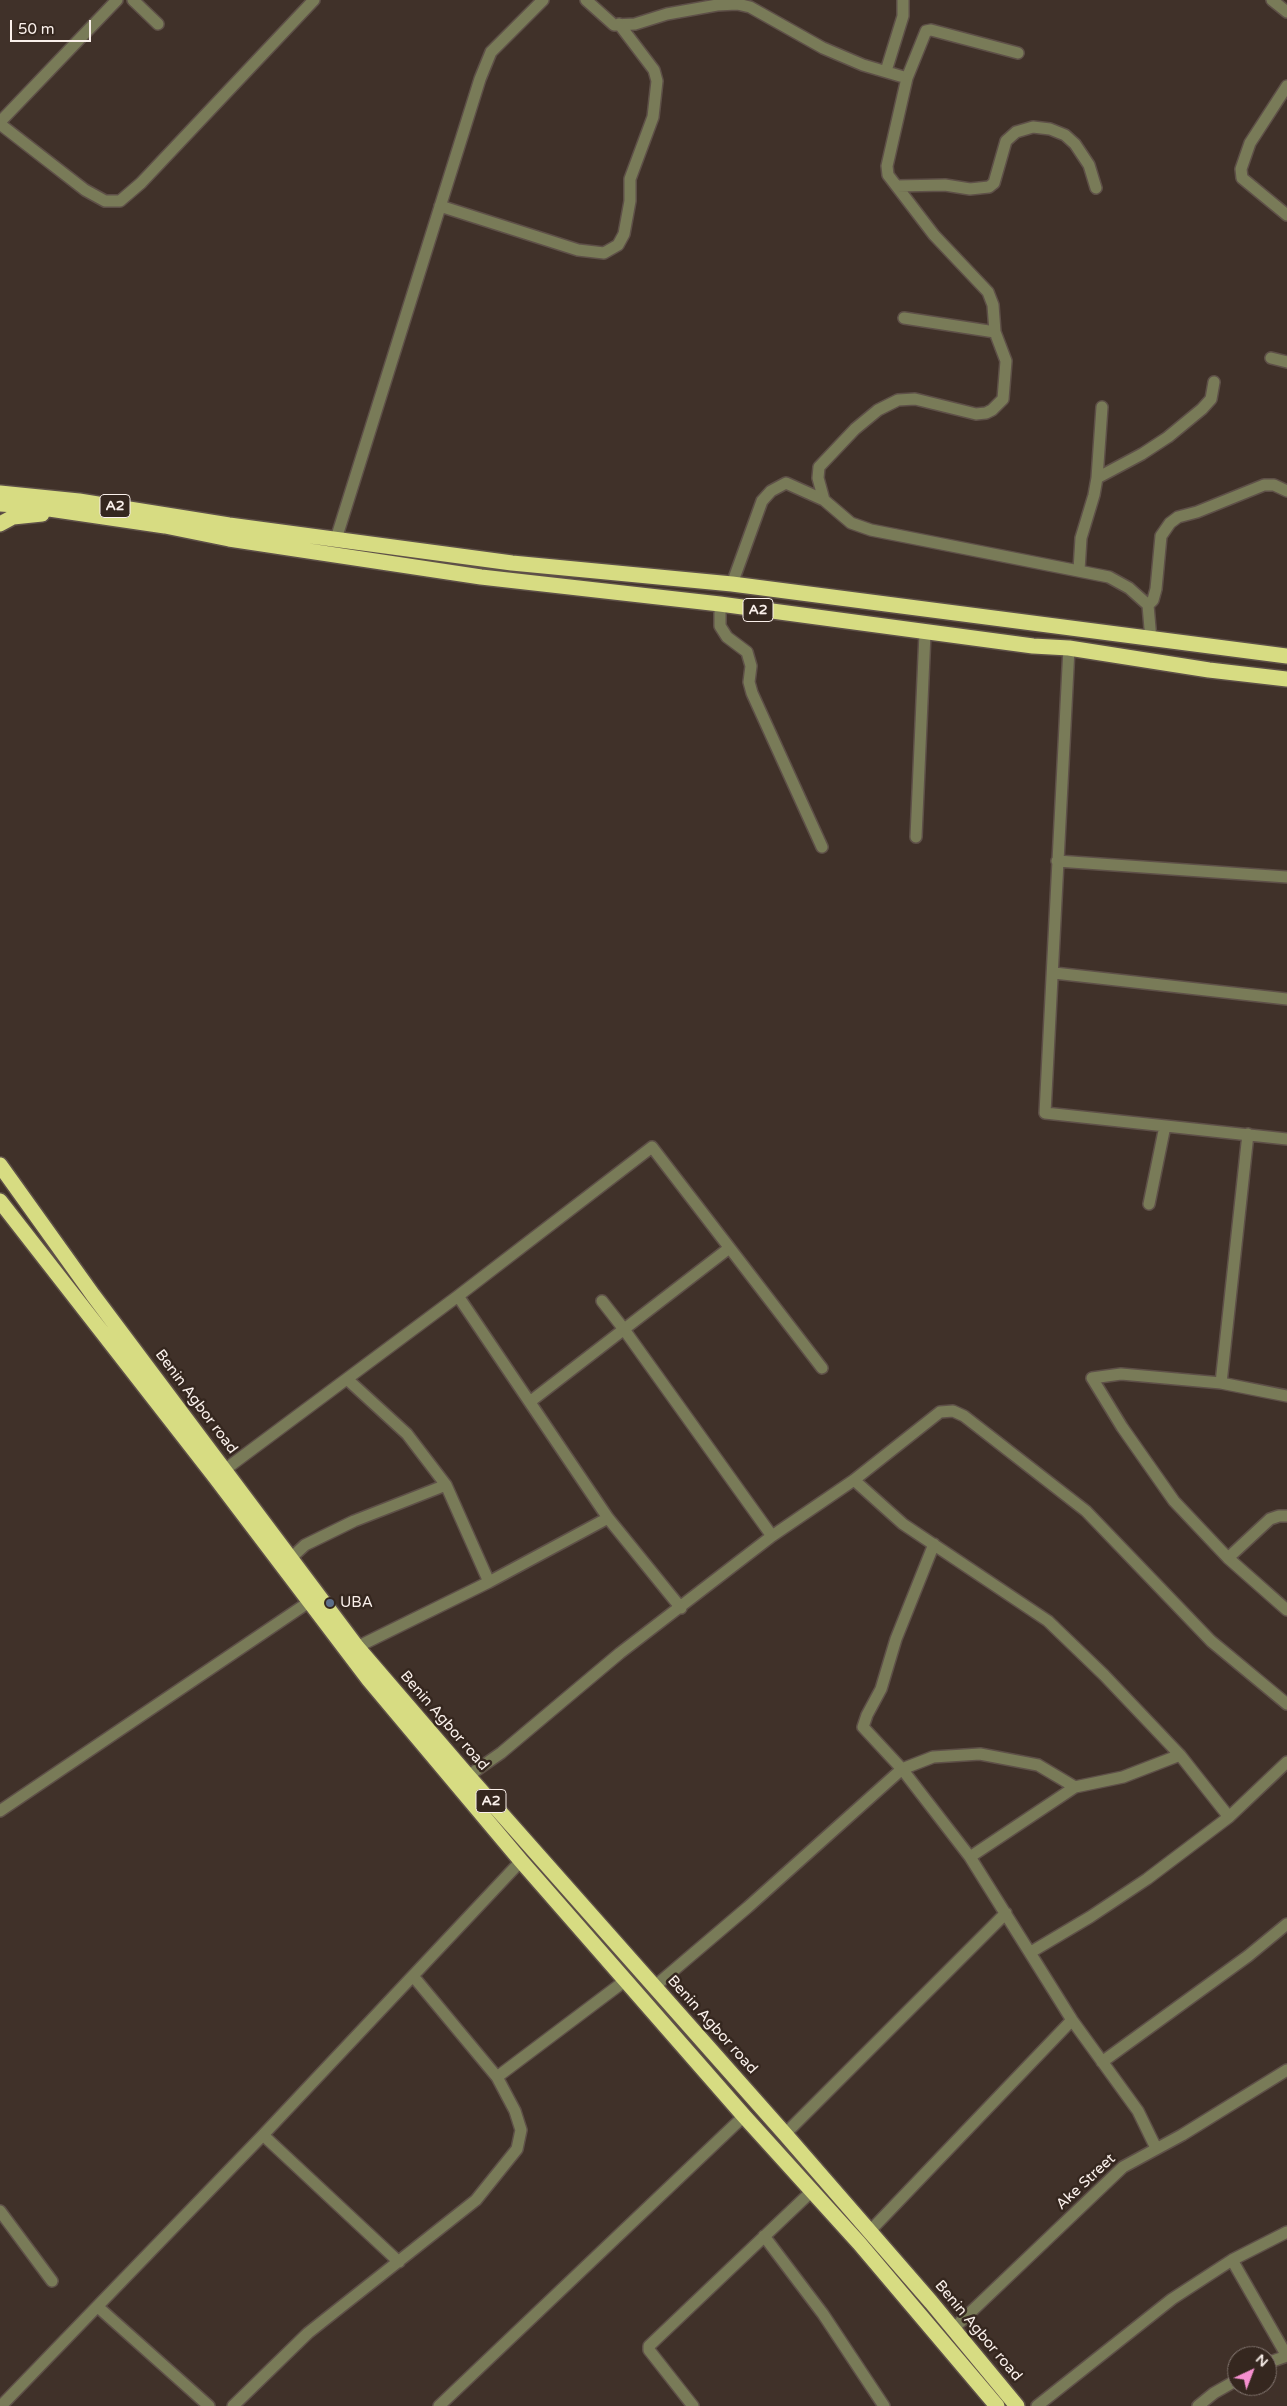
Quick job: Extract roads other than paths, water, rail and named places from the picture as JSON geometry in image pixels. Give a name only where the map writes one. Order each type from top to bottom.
[{"type":"highway","name":"A2","points":[[0,493],[88,502],[229,532],[481,576],[720,604],[925,633],[1033,646],[1069,648],[1209,670],[1287,679]]},
{"type":"highway","points":[[0,504],[29,506],[66,513]]},
{"type":"highway","name":"A2","points":[[66,513],[165,526],[336,539],[521,565],[732,584],[1151,640],[1287,656]]},
{"type":"highway","points":[[0,524],[13,517],[66,513]]},
{"type":"highway","name":"Benin Agbor road","points":[[0,1166],[220,1473],[309,1602],[369,1680],[522,1861],[744,2116],[812,2191],[997,2406]]},
{"type":"highway","name":"Benin Agbor road","points":[[0,1201],[291,1558],[357,1646],[468,1776],[786,2134],[1017,2406]]},
{"type":"street","points":[[117,0],[0,123],[85,190],[105,201],[120,201],[141,183],[314,0]]},
{"type":"street","points":[[133,0],[158,24]]},
{"type":"street","points":[[336,539],[440,206],[491,52],[543,0]]},
{"type":"street","points":[[586,0],[614,24],[634,24],[667,14],[717,5],[737,4],[750,7],[823,48],[863,64],[907,78]]},
{"type":"street","points":[[886,71],[903,16],[903,0]]},
{"type":"street","points":[[1272,0],[1287,12]]},
{"type":"street","points":[[440,206],[578,250],[604,253],[618,245],[624,234],[627,218],[630,179],[653,116],[657,81],[654,70],[619,24]]},
{"type":"street","points":[[824,500],[818,478],[819,467],[855,429],[878,410],[898,400],[915,399],[976,414],[992,410],[1004,399],[1006,361],[995,332],[993,305],[988,292],[934,236],[888,175],[887,166],[907,78],[926,31],[931,30],[1018,53]]},
{"type":"street","points":[[1287,86],[1250,143],[1241,168],[1242,178],[1287,215]]},
{"type":"street","points":[[897,186],[945,185],[970,189],[989,187],[994,183],[1006,141],[1016,132],[1033,127],[1050,129],[1065,135],[1075,144],[1089,165],[1096,188]]},
{"type":"street","points":[[904,318],[995,332]]},
{"type":"street","points":[[1271,358],[1287,362]]},
{"type":"street","points":[[1097,478],[1142,454],[1168,437],[1202,409],[1210,399],[1214,382]]},
{"type":"street","points":[[1079,570],[1081,538],[1097,478],[1102,407]]},
{"type":"street","points":[[732,584],[762,501],[771,491],[786,483],[824,500],[851,523],[871,530],[1109,577],[1129,588],[1148,605],[1151,640]]},
{"type":"street","points":[[1148,605],[1153,600],[1156,589],[1161,536],[1170,522],[1178,517],[1264,485],[1274,485],[1287,491]]},
{"type":"street","points":[[720,604],[720,626],[727,637],[747,652],[752,666],[749,682],[752,693],[822,846]]},
{"type":"street","points":[[916,837],[925,633]]},
{"type":"street","points":[[1069,648],[1057,861],[1054,973],[1045,1113],[1287,1139]]},
{"type":"street","points":[[1057,861],[1287,877]]},
{"type":"street","points":[[1054,973],[1287,999]]},
{"type":"street","points":[[1150,1204],[1165,1126]]},
{"type":"street","points":[[1221,1383],[1248,1134]]},
{"type":"street","points":[[220,1473],[458,1296],[652,1147],[728,1249],[822,1368]]},
{"type":"street","points":[[531,1401],[623,1328],[728,1249]]},
{"type":"street","points":[[458,1296],[531,1401],[608,1518],[680,1608]]},
{"type":"street","points":[[602,1301],[772,1536]]},
{"type":"street","points":[[1287,1396],[1221,1383],[1121,1374],[1092,1378],[1174,1501],[1228,1558],[1287,1610]]},
{"type":"street","points":[[347,1379],[407,1434],[446,1485],[490,1582]]},
{"type":"street","points":[[468,1776],[500,1753],[620,1653],[772,1536],[854,1480],[940,1412],[954,1411],[964,1416],[1086,1511],[1211,1641],[1287,1704]]},
{"type":"street","points":[[854,1480],[903,1524],[1048,1622],[1104,1675],[1180,1755],[1229,1817]]},
{"type":"street","points":[[291,1558],[305,1545],[354,1521],[446,1485]]},
{"type":"street","points":[[1228,1558],[1270,1519],[1278,1516],[1287,1516]]},
{"type":"street","points":[[357,1646],[490,1582],[608,1518]]},
{"type":"street","points":[[934,1544],[896,1639],[881,1689],[867,1715],[863,1727],[902,1769],[970,1856],[1072,2020],[1138,2111],[1156,2148]]},
{"type":"street","points":[[0,1811],[309,1602]]},
{"type":"street","points":[[654,1987],[748,1907],[902,1769],[933,1757],[980,1754],[1038,1765],[1075,1787]]},
{"type":"street","points":[[970,1856],[1075,1787],[1123,1777],[1180,1755]]},
{"type":"street","points":[[1031,1952],[1098,1912],[1147,1879],[1229,1817],[1287,1762]]},
{"type":"street","points":[[1,2406],[263,2135],[522,1861]]},
{"type":"street","points":[[786,2134],[1006,1912]]},
{"type":"street","points":[[1102,2062],[1241,1962],[1287,1924]]},
{"type":"street","points":[[233,2406],[308,2333],[476,2200],[517,2149],[522,2130],[515,2111],[496,2077],[412,1976]]},
{"type":"street","points":[[496,2077],[626,1980]]},
{"type":"street","points":[[870,2232],[1072,2020]]},
{"type":"street","name":"Ake Street","points":[[953,2329],[1123,2167],[1182,2135],[1287,2070]]},
{"type":"street","points":[[439,2406],[744,2116]]},
{"type":"street","points":[[263,2135],[399,2262]]},
{"type":"street","points":[[693,2406],[649,2350],[650,2346],[812,2191]]},
{"type":"street","points":[[0,2211],[52,2281]]},
{"type":"street","points":[[1037,2406],[1172,2299],[1232,2260],[1287,2232]]},
{"type":"street","points":[[764,2236],[823,2314],[884,2406]]},
{"type":"street","points":[[1232,2260],[1287,2356]]},
{"type":"street","points":[[98,2307],[209,2406]]},
{"type":"street","points":[[1198,2406],[1227,2386]]},
{"type":"place","name":"UBA","points":[[330,1603]]}]
